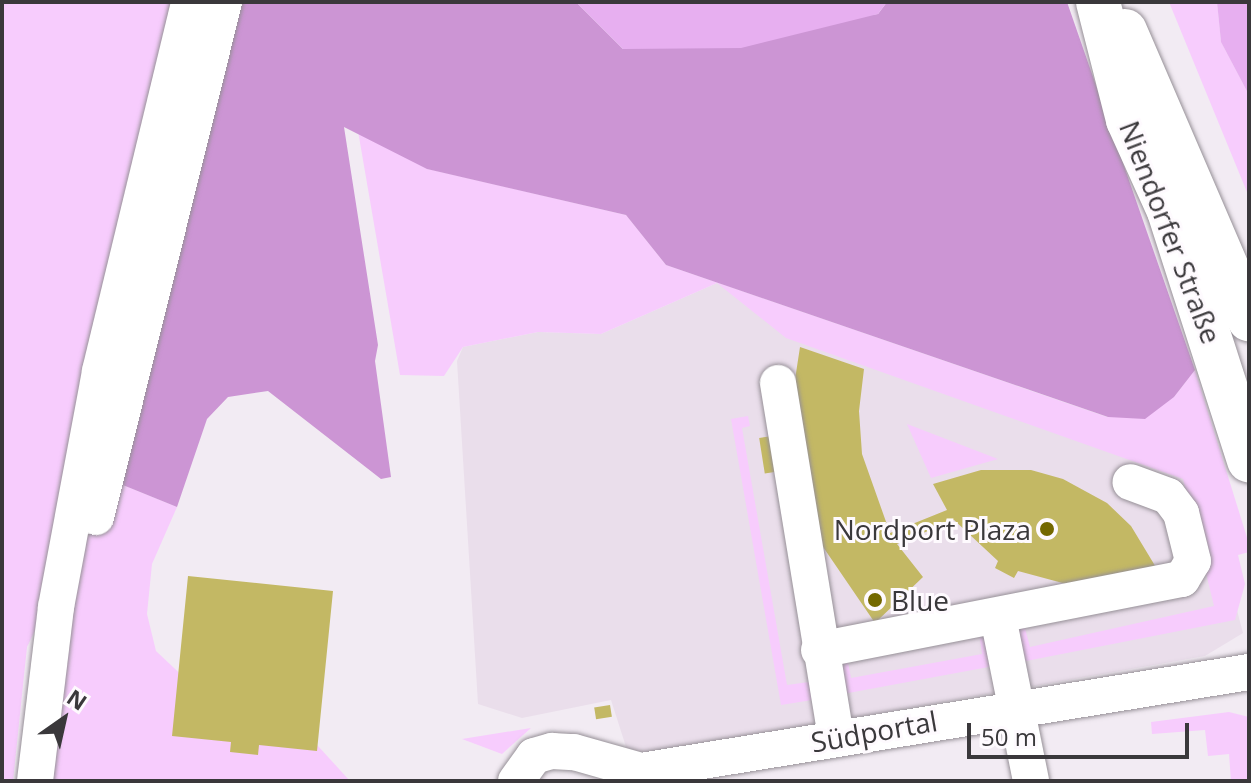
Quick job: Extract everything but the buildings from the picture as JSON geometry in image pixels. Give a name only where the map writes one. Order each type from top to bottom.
[{"type":"main road","name":"Niendorfer Straße","points":[[1098,2],[1128,120],[1169,211],[1249,460]]},
{"type":"main road","name":"Niendorfer Straße","points":[[1111,2],[1165,117],[1249,319]]},
{"type":"street","points":[[35,781],[51,653],[100,371],[189,2]]},
{"type":"street","points":[[51,653],[66,637],[224,2]]},
{"type":"street","points":[[778,383],[819,650],[836,738]]},
{"type":"street","points":[[819,650],[998,617],[1188,574],[1193,561],[1175,504],[1130,482]]},
{"type":"street","points":[[998,617],[1019,706],[1031,781]]},
{"type":"street","name":"Südportal","points":[[516,781],[534,756],[552,751],[574,752],[636,776],[1019,706],[1249,672]]},
{"type":"shaded area","points":[[2,2],[179,2],[147,98],[150,119],[46,608],[27,647],[13,781],[2,781]]},
{"type":"shaded area","points":[[233,2],[576,2],[623,49],[878,14],[887,2],[1067,2],[1195,370],[1174,397],[1145,419],[1108,417],[666,265],[626,215],[427,169],[344,127],[378,345],[375,361],[391,477],[381,479],[268,391],[228,397],[207,419],[177,507],[113,481]]},
{"type":"shaded area","points":[[576,2],[887,2],[878,14],[741,48],[623,49]]},
{"type":"shaded area","points":[[1169,2],[1217,2],[1221,42],[1249,95],[1249,197]]},
{"type":"shaded area","points":[[1217,2],[1249,2],[1249,95],[1221,42]]},
{"type":"shaded area","points":[[358,131],[428,169],[626,215],[666,265],[1107,417],[1174,397],[1195,370],[1249,544],[1249,552],[1238,555],[1245,584],[1235,620],[1021,662],[1014,627],[1024,625],[1030,647],[1214,606],[1183,479],[786,338],[717,283],[601,334],[538,332],[463,347],[444,376],[400,375]]},
{"type":"shaded area","points":[[717,283],[1107,417],[1145,419],[1198,462],[1243,633],[1205,656],[647,754],[627,750],[611,700],[522,718],[478,704],[457,361],[463,347],[538,332],[601,334]]},
{"type":"shaded area","points":[[109,373],[113,481],[177,507],[152,564],[147,614],[156,651],[191,684],[308,735],[350,781],[45,781]]},
{"type":"shaded area","points":[[748,416],[750,426],[742,428],[787,685],[809,682],[812,700],[781,705],[731,419]]},
{"type":"shaded area","points":[[907,424],[998,459],[931,478]]},
{"type":"shaded area","points":[[988,632],[994,666],[843,694],[837,659],[847,657],[851,678],[982,654],[979,634]]},
{"type":"shaded area","points":[[1229,712],[1249,717],[1249,781],[1231,781],[1229,754],[1208,756],[1205,730],[1152,734],[1151,722]]},
{"type":"shaded area","points":[[531,728],[502,754],[462,739]]},
{"type":"place","name":"Nordport Plaza","points":[[1047,529]]},
{"type":"place","name":"Blue","points":[[875,600]]}]
